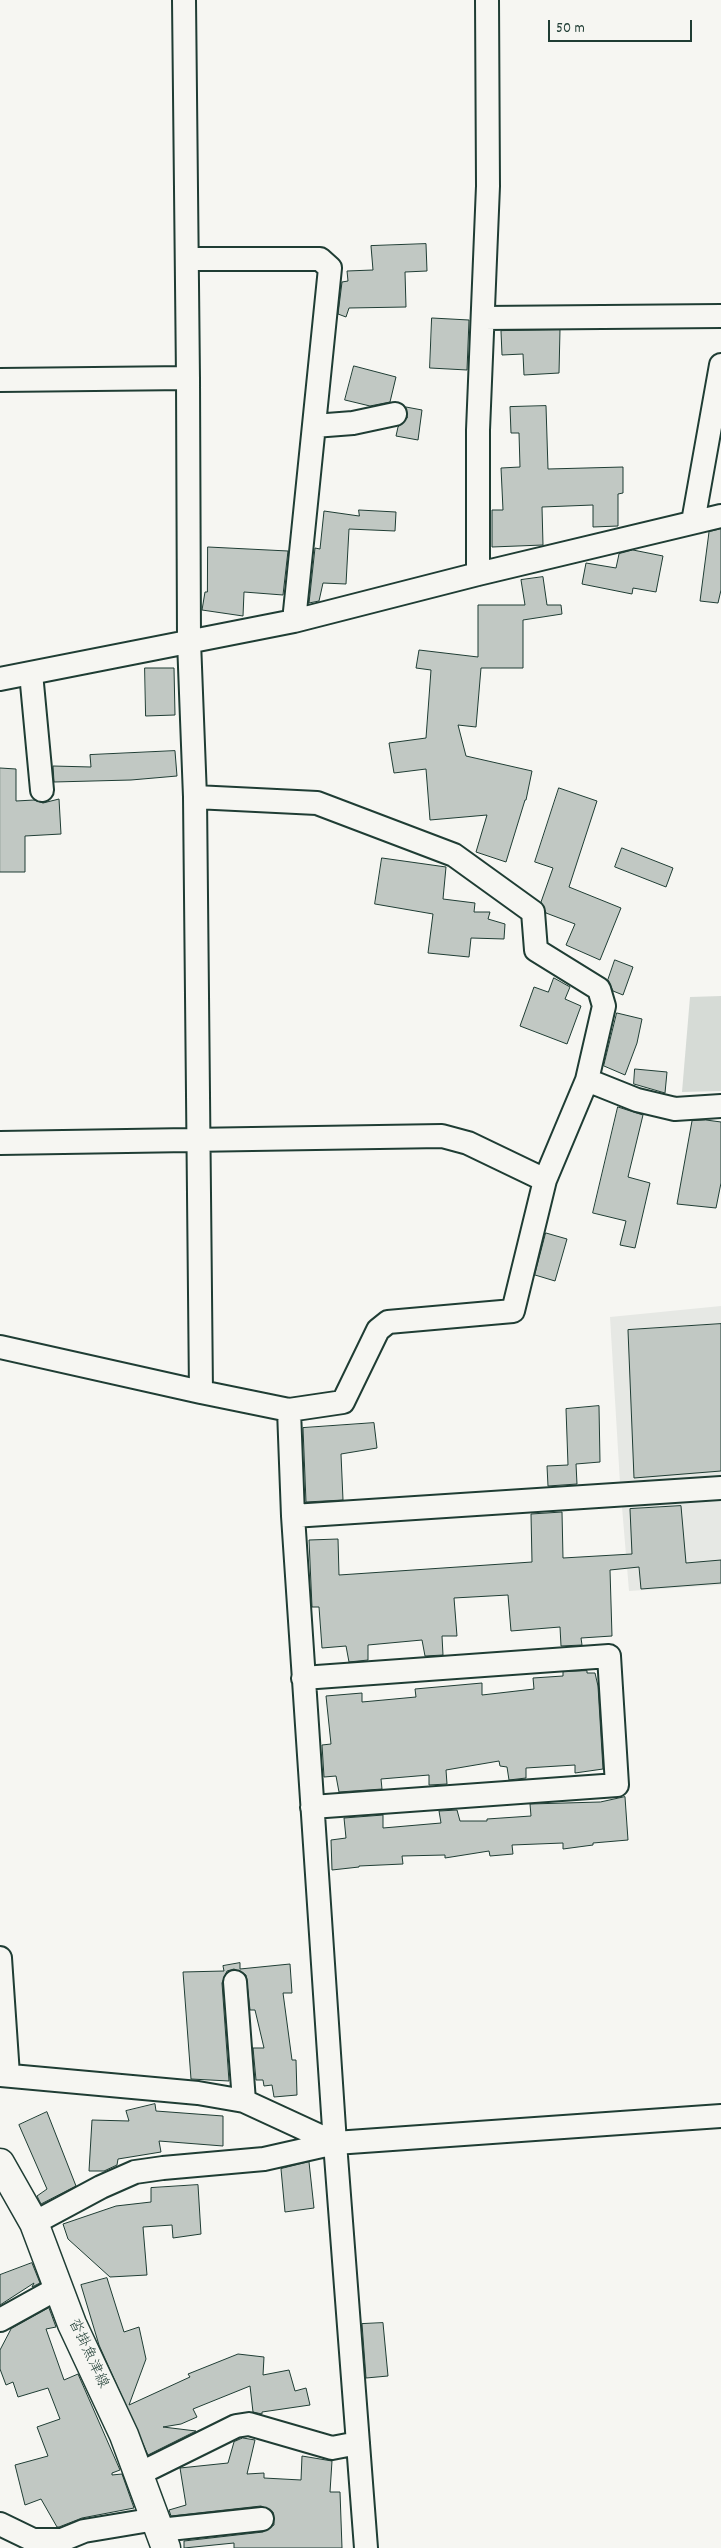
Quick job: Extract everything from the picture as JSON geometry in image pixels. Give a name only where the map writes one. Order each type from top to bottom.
[{"type":"main road","name":"沓掛魚津線","points":[[0,2163],[34,2223],[72,2324],[124,2435],[161,2532]]},
{"type":"street","points":[[184,0],[189,640],[195,797],[201,1392]]},
{"type":"street","points":[[478,574],[478,430],[488,186],[487,0]]},
{"type":"street","points":[[187,259],[320,259],[330,268],[294,621]]},
{"type":"street","points":[[484,318],[721,316]]},
{"type":"street","points":[[693,522],[721,365]]},
{"type":"street","points":[[0,380],[188,378]]},
{"type":"street","points":[[314,426],[353,424],[395,414]]},
{"type":"street","points":[[0,680],[189,640],[294,621],[478,574],[721,516]]},
{"type":"street","points":[[31,673],[42,790]]},
{"type":"street","points":[[0,1347],[289,1410],[344,1402],[378,1330],[388,1322],[513,1311],[545,1180],[586,1080],[604,1006],[599,989],[536,950],[533,912],[454,855],[317,803],[195,797]]},
{"type":"street","points":[[586,1080],[637,1100],[675,1109],[721,1106]]},
{"type":"street","points":[[0,1143],[442,1136],[468,1143],[545,1180]]},
{"type":"street","points":[[289,1410],[293,1516],[312,1807],[366,2548]]},
{"type":"street","points":[[293,1516],[721,1488]]},
{"type":"street","points":[[304,1678],[609,1656],[617,1785],[312,1807]]},
{"type":"street","points":[[0,1958],[4,2075],[198,2093],[244,2101],[335,2143]]},
{"type":"street","points":[[235,1982],[244,2101]]},
{"type":"street","points":[[34,2223],[101,2187],[135,2172],[264,2159],[335,2143],[721,2116]]},
{"type":"street","points":[[0,2320],[58,2288]]},
{"type":"street","points":[[139,2474],[236,2426],[249,2424],[332,2448],[358,2443]]},
{"type":"street","points":[[0,2524],[33,2540],[62,2540],[84,2531],[161,2532],[262,2519]]},
{"type":"shaded area","points":[[721,996],[721,1091],[682,1092],[690,997]]},
{"type":"shaded area","points":[[721,1306],[721,1585],[629,1591],[620,1483],[610,1317]]},
{"type":"building","points":[[426,244],[427,271],[405,272],[406,307],[349,308],[346,317],[338,314],[342,282],[348,281],[347,271],[373,270],[371,246]]},
{"type":"building","points":[[432,318],[469,320],[467,370],[430,368]]},
{"type":"building","points":[[560,330],[559,373],[524,375],[523,354],[502,355],[501,331]]},
{"type":"building","points":[[354,366],[396,377],[390,402],[370,406],[345,400]]},
{"type":"building","points":[[546,406],[548,469],[623,467],[623,493],[618,494],[618,526],[593,527],[593,505],[542,507],[543,545],[492,547],[492,510],[503,510],[501,468],[520,467],[519,433],[511,433],[510,407]]},
{"type":"building","points":[[406,407],[422,410],[418,440],[396,436],[398,427],[407,418]]},
{"type":"building","points":[[359,510],[396,512],[395,531],[349,529],[346,584],[323,583],[319,601],[309,603],[315,548],[320,549],[324,511],[359,516]]},
{"type":"building","points":[[721,529],[721,590],[718,603],[700,601],[709,532]]},
{"type":"building","points":[[208,547],[288,551],[283,595],[244,592],[243,616],[202,610],[205,592],[207,592]]},
{"type":"building","points":[[633,550],[663,556],[656,592],[633,588],[632,594],[582,584],[586,563],[616,568],[619,554]]},
{"type":"building","points":[[543,577],[547,605],[561,605],[562,614],[523,620],[523,668],[481,668],[476,727],[458,725],[466,756],[532,771],[526,800],[506,862],[476,852],[487,815],[430,820],[426,769],[394,773],[389,743],[426,738],[431,670],[416,668],[419,650],[478,657],[478,605],[525,605],[521,580]]},
{"type":"building","points":[[145,668],[174,668],[175,715],[146,716]]},
{"type":"building","points":[[175,751],[177,776],[131,780],[54,782],[53,766],[91,767],[90,755]]},
{"type":"building","points":[[0,768],[16,769],[16,801],[34,800],[43,803],[59,799],[61,834],[25,836],[25,872],[0,872]]},
{"type":"building","points":[[559,788],[597,801],[569,887],[621,908],[600,960],[566,945],[575,924],[546,913],[541,902],[553,868],[535,862]]},
{"type":"building","points":[[622,848],[673,868],[666,887],[615,867]]},
{"type":"building","points":[[382,858],[446,867],[443,899],[475,903],[474,912],[490,912],[488,919],[505,924],[504,939],[471,938],[469,957],[428,953],[433,914],[375,904]]},
{"type":"building","points":[[615,960],[633,967],[623,995],[613,991],[608,980]]},
{"type":"building","points":[[554,978],[570,987],[565,999],[581,1006],[567,1044],[520,1026],[534,987],[548,992]]},
{"type":"building","points":[[617,1013],[642,1019],[637,1043],[625,1075],[604,1066]]},
{"type":"building","points":[[635,1069],[667,1072],[665,1093],[634,1084]]},
{"type":"building","points":[[618,1107],[643,1115],[628,1177],[650,1183],[635,1248],[620,1245],[626,1221],[593,1213]]},
{"type":"building","points":[[692,1121],[721,1122],[721,1183],[716,1208],[677,1204]]},
{"type":"building","points":[[546,1233],[567,1239],[555,1281],[535,1275]]},
{"type":"building","points":[[721,1324],[721,1471],[634,1478],[628,1330]]},
{"type":"building","points":[[599,1406],[600,1462],[576,1464],[577,1484],[548,1486],[547,1466],[568,1465],[566,1409]]},
{"type":"building","points":[[374,1423],[377,1448],[341,1454],[343,1500],[306,1502],[303,1428]]},
{"type":"building","points":[[681,1506],[686,1563],[721,1560],[721,1583],[641,1589],[639,1567],[610,1570],[612,1636],[581,1638],[582,1645],[561,1646],[560,1627],[511,1631],[508,1595],[454,1598],[457,1636],[442,1636],[443,1655],[425,1656],[422,1640],[368,1645],[368,1660],[349,1662],[346,1646],[322,1648],[319,1607],[312,1607],[309,1540],[338,1539],[339,1575],[532,1562],[531,1514],[562,1512],[563,1558],[632,1554],[630,1509]]},
{"type":"building","points":[[587,1671],[587,1673],[595,1673],[598,1686],[603,1769],[575,1773],[575,1765],[526,1768],[526,1778],[509,1780],[507,1767],[500,1766],[499,1761],[446,1770],[447,1784],[429,1785],[429,1775],[381,1779],[382,1789],[339,1792],[336,1776],[324,1777],[322,1745],[331,1744],[326,1696],[362,1693],[362,1702],[416,1697],[415,1689],[482,1683],[482,1695],[534,1689],[533,1678],[563,1676],[563,1672]]},
{"type":"building","points":[[625,1797],[628,1840],[593,1843],[593,1845],[563,1849],[563,1843],[512,1845],[513,1854],[490,1856],[489,1851],[445,1858],[445,1855],[402,1856],[403,1864],[359,1866],[332,1870],[331,1840],[346,1838],[344,1818],[383,1815],[383,1828],[441,1823],[439,1811],[457,1810],[460,1821],[487,1821],[487,1819],[531,1816],[530,1804],[600,1802]]},
{"type":"building","points":[[240,1963],[240,1969],[290,1964],[292,1993],[283,1993],[292,2060],[296,2060],[297,2095],[274,2097],[272,2085],[264,2086],[263,2080],[256,2080],[253,2048],[264,2048],[255,2010],[250,2010],[246,1975],[234,1969],[227,1971],[222,1983],[229,2081],[191,2079],[183,1972],[224,1971],[223,1966]]},
{"type":"building","points":[[155,2104],[156,2111],[223,2116],[223,2146],[159,2141],[161,2152],[118,2159],[117,2165],[104,2171],[89,2171],[92,2120],[129,2121],[126,2111]]},
{"type":"building","points":[[47,2112],[76,2186],[41,2204],[37,2196],[47,2189],[19,2125]]},
{"type":"building","points":[[309,2162],[314,2208],[285,2212],[281,2169]]},
{"type":"building","points":[[198,2185],[201,2234],[173,2238],[172,2225],[143,2227],[147,2275],[110,2277],[68,2239],[63,2224],[116,2206],[151,2202],[151,2188]]},
{"type":"building","points":[[32,2263],[40,2283],[32,2287],[34,2283],[0,2305],[0,2275]]},
{"type":"building","points":[[107,2278],[124,2332],[139,2327],[146,2359],[129,2405],[190,2377],[188,2374],[238,2354],[264,2357],[263,2375],[289,2370],[295,2391],[306,2388],[310,2405],[262,2412],[262,2414],[253,2412],[250,2386],[193,2409],[197,2417],[181,2424],[163,2427],[196,2431],[148,2455],[99,2345],[81,2285]]},
{"type":"building","points":[[49,2308],[56,2327],[46,2329],[64,2380],[78,2374],[120,2470],[112,2473],[112,2475],[122,2474],[134,2508],[82,2518],[59,2527],[57,2527],[41,2499],[25,2505],[15,2465],[48,2456],[37,2427],[60,2419],[48,2388],[18,2397],[13,2382],[6,2385],[0,2369],[0,2350],[11,2329]]},
{"type":"building","points":[[383,2323],[388,2376],[366,2378],[362,2324]]},
{"type":"building","points":[[243,2438],[255,2440],[247,2474],[264,2473],[264,2478],[301,2480],[302,2456],[332,2461],[330,2492],[340,2492],[342,2548],[234,2548],[234,2543],[184,2548],[184,2541],[263,2532],[274,2525],[273,2512],[261,2506],[171,2516],[169,2510],[186,2505],[180,2468],[228,2463],[234,2442]]}]
